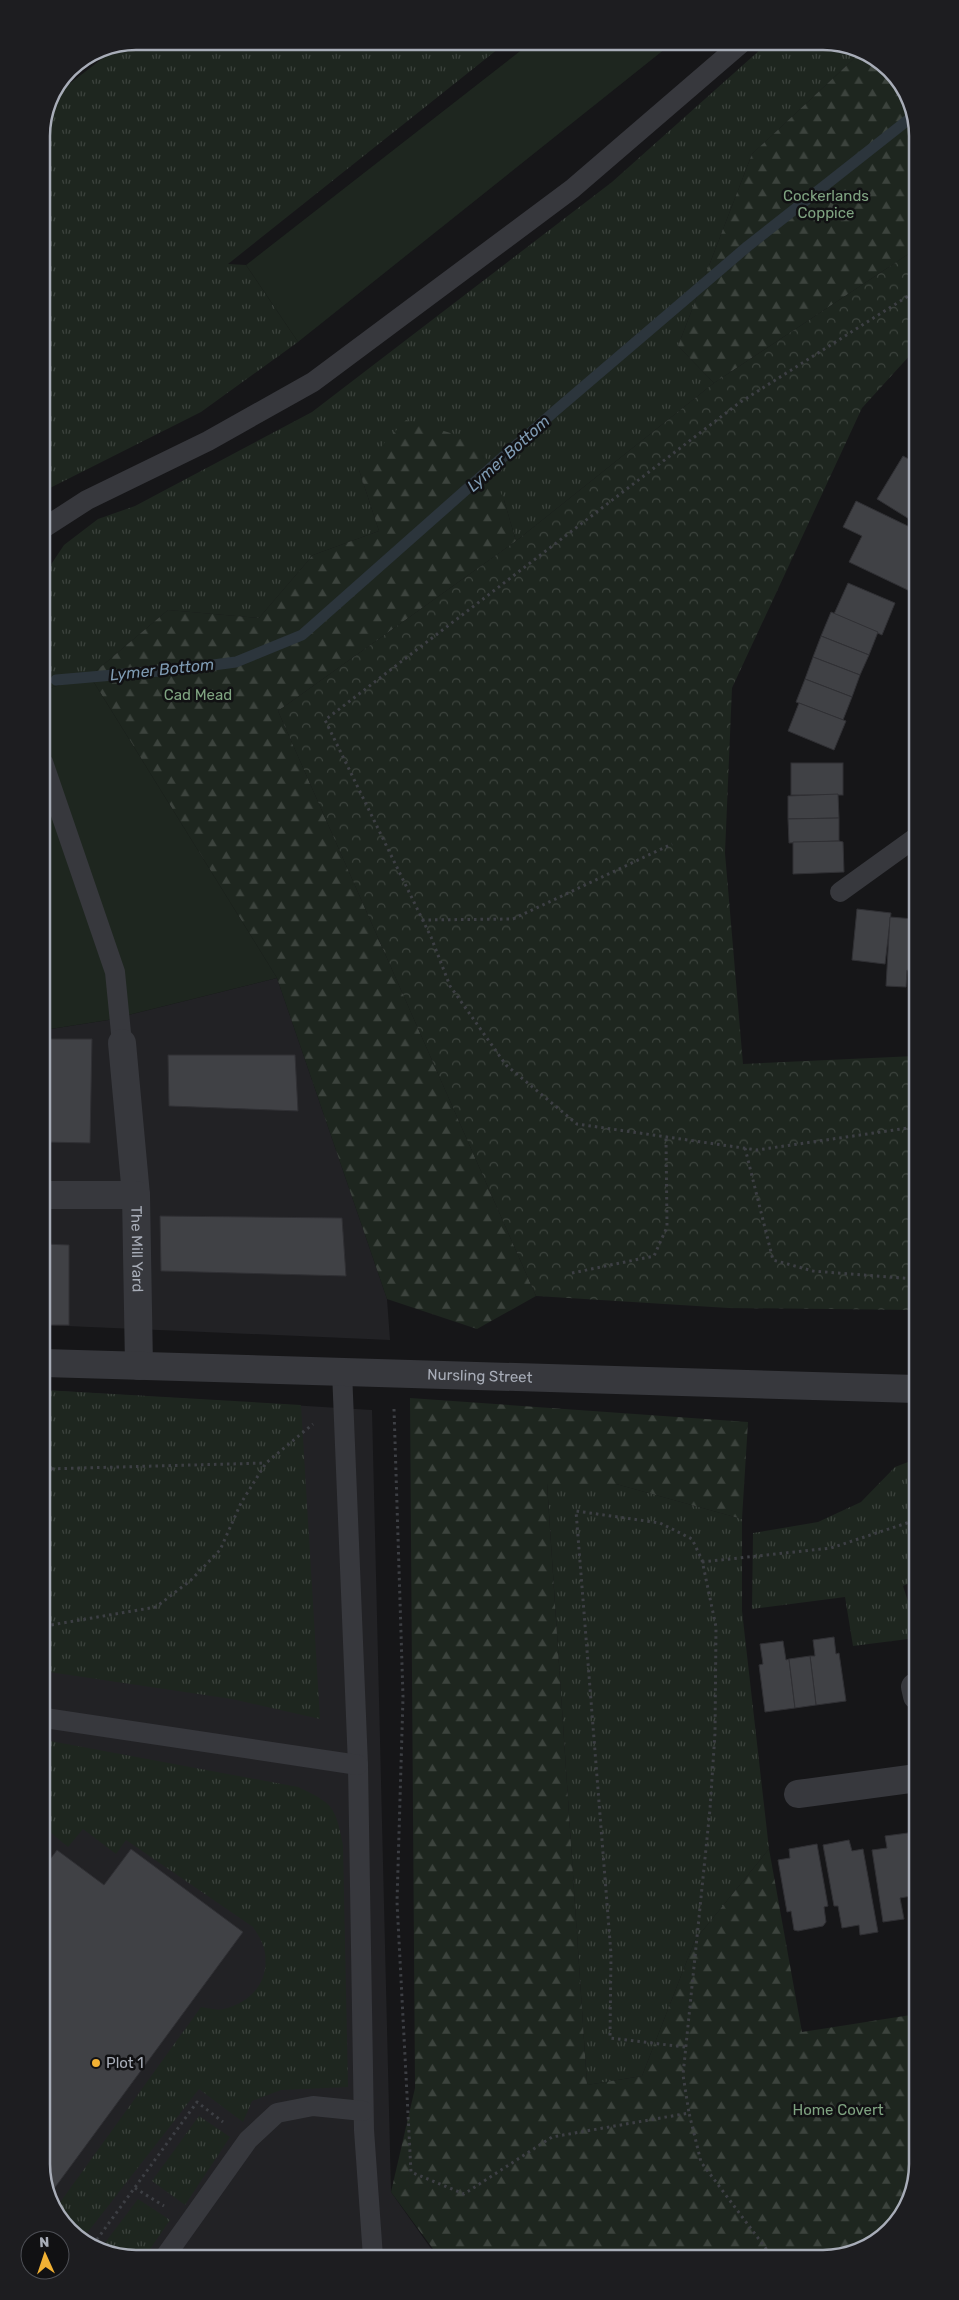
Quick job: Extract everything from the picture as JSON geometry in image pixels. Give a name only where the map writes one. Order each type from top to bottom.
[{"type":"street","points":[[122,1043],[136,1195]]},
{"type":"street","name":"The Mill Yard","points":[[50,1195],[136,1195],[139,1366]]},
{"type":"street","name":"Nursling Street","points":[[50,1363],[909,1389]]},
{"type":"street","points":[[798,1794],[909,1779]]},
{"type":"lane","points":[[50,524],[87,500],[208,442],[313,382],[572,188],[735,50]]},
{"type":"lane","points":[[50,782],[115,972],[122,1043]]},
{"type":"lane","points":[[840,892],[909,842]]},
{"type":"lane","points":[[342,1371],[358,1764],[363,2111],[373,2250]]},
{"type":"lane","points":[[50,1719],[358,1764]]},
{"type":"lane","points":[[170,2250],[248,2140],[277,2113],[312,2106],[363,2111]]},
{"type":"path","points":[[909,296],[739,403],[325,720],[422,920],[450,986],[506,1065],[577,1124],[757,1150],[909,1128]]},
{"type":"path","points":[[422,920],[513,919],[672,844]]},
{"type":"path","points":[[572,1272],[654,1256],[667,1227],[666,1137]]},
{"type":"path","points":[[745,1148],[773,1260],[813,1271],[909,1278]]},
{"type":"path","points":[[393,1373],[403,1697],[397,1902],[411,2172],[464,2194],[552,2137],[690,2113]]},
{"type":"path","points":[[50,1625],[156,1607],[191,1580],[220,1550],[241,1503],[266,1463],[343,1400]]},
{"type":"path","points":[[50,1469],[266,1463]]},
{"type":"path","points":[[685,2047],[610,2038],[611,1954],[576,1511],[660,1523],[692,1539],[702,1562],[716,1627],[715,1733],[710,1809],[683,2075],[701,2162],[767,2250]]},
{"type":"path","points":[[702,1562],[831,1548],[909,1522]]},
{"type":"path","points":[[97,2240],[197,2102],[248,2140]]},
{"type":"shaded area","points":[[277,978],[387,1299],[390,1340],[50,1325],[50,1029],[108,1020]]},
{"type":"shaded area","points":[[50,1390],[372,1410],[391,2192],[432,2250],[130,2250],[108,2245],[84,2232],[75,2225],[59,2202],[55,2192],[50,2164]]},
{"type":"green space","points":[[136,50],[497,50],[228,264],[246,265],[298,342],[201,412],[50,488],[50,130],[59,98],[67,86],[105,56]]},
{"type":"green space","points":[[521,50],[664,50],[298,342],[246,265]]},
{"type":"green space","points":[[760,50],[829,50],[856,57],[752,154],[678,346],[714,383],[516,541],[504,500],[359,470],[379,531],[313,555],[259,618],[168,610],[90,676],[50,688],[50,566],[64,545],[98,519],[135,506],[312,412],[612,182]]},
{"type":"green space","name":"Cockerlands Coppice","points":[[856,57],[866,62],[888,79],[895,88],[907,119],[909,136],[909,254],[714,383],[678,346],[752,154]]},
{"type":"green space","points":[[909,254],[909,356],[862,408],[732,688],[725,853],[743,1064],[909,1056],[909,1310],[728,1308],[536,1296],[278,711],[516,541],[714,383]]},
{"type":"green space","name":"Cad Mead","points":[[406,420],[478,441],[504,500],[516,541],[278,711],[536,1296],[477,1329],[387,1299],[277,978],[90,676],[168,610],[259,618],[313,555],[379,531],[359,470]]},
{"type":"green space","points":[[90,676],[277,978],[108,1020],[50,1029],[50,688]]},
{"type":"green space","points":[[50,1390],[301,1405],[320,1719],[232,1699],[50,1672]]},
{"type":"green space","name":"Home Covert","points":[[410,1398],[748,1422],[742,1519],[616,1484],[547,1484],[587,2085],[642,2076],[695,1940],[769,1849],[802,2032],[909,2015],[909,2164],[904,2192],[900,2202],[880,2229],[871,2236],[851,2245],[823,2250],[434,2250],[391,2192],[415,2088]]},
{"type":"green space","points":[[909,1462],[909,1583],[903,1586],[909,1604],[909,1639],[853,1646],[845,1597],[752,1609],[753,1533],[818,1522],[861,1502],[895,1467]]},
{"type":"green space","points":[[547,1483],[616,1484],[742,1519],[742,1611],[769,1849],[695,1940],[642,2076],[587,2085]]},
{"type":"green space","points":[[50,1741],[298,1787],[319,1798],[331,1808],[338,1822],[343,1845],[348,2087],[281,2090],[252,2101],[243,2122],[199,2089],[87,2234],[75,2225],[60,2203],[201,2007],[222,2010],[244,2000],[258,1987],[265,1969],[266,1959],[263,1945],[253,1927],[126,1840],[116,1854],[83,1829],[68,1847],[50,1832]]},
{"type":"green space","points":[[199,2116],[230,2137],[185,2205],[152,2181]]},
{"type":"green space","points":[[138,2199],[170,2220],[149,2250],[130,2250],[104,2243]]},
{"type":"building","points":[[903,456],[909,459],[909,519],[877,499]]},
{"type":"building","points":[[856,501],[909,527],[909,591],[849,562],[862,536],[843,527]]},
{"type":"building","points":[[848,583],[895,603],[882,635],[834,614]]},
{"type":"building","points":[[831,612],[878,632],[869,655],[821,636]]},
{"type":"building","points":[[821,636],[869,655],[860,675],[813,657]]},
{"type":"building","points":[[813,657],[860,675],[852,697],[805,679]]},
{"type":"building","points":[[805,679],[852,697],[843,720],[796,702]]},
{"type":"building","points":[[799,703],[846,721],[834,750],[788,731]]},
{"type":"building","points":[[791,763],[843,763],[843,795],[791,795]]},
{"type":"building","points":[[838,794],[839,818],[788,819],[788,796]]},
{"type":"building","points":[[839,818],[839,841],[789,843],[788,819]]},
{"type":"building","points":[[793,842],[843,842],[844,872],[793,874]]},
{"type":"building","points":[[857,909],[891,913],[885,964],[852,960]]},
{"type":"building","points":[[890,917],[909,919],[909,971],[907,970],[906,987],[886,986]]},
{"type":"building","points":[[50,1039],[92,1039],[90,1143],[50,1142]]},
{"type":"building","points":[[168,1055],[295,1055],[298,1111],[169,1106]]},
{"type":"building","points":[[160,1216],[342,1218],[346,1276],[161,1271]]},
{"type":"building","points":[[50,1244],[69,1245],[69,1325],[50,1325]]},
{"type":"building","points":[[834,1637],[836,1654],[839,1653],[846,1701],[816,1705],[810,1656],[815,1656],[813,1640]]},
{"type":"building","points":[[783,1641],[786,1660],[789,1659],[795,1708],[765,1712],[759,1665],[763,1664],[760,1644]]},
{"type":"building","points":[[810,1656],[816,1705],[795,1708],[789,1659]]},
{"type":"building","points":[[908,1833],[909,1896],[900,1898],[904,1919],[883,1922],[872,1850],[887,1848],[885,1836]]},
{"type":"building","points":[[849,1840],[852,1851],[863,1849],[878,1932],[860,1935],[859,1925],[842,1928],[838,1906],[834,1906],[823,1845]]},
{"type":"building","points":[[817,1844],[828,1906],[824,1907],[826,1922],[823,1926],[798,1931],[794,1930],[791,1911],[787,1912],[778,1860],[790,1858],[789,1849]]},
{"type":"building","name":"Plot 1","points":[[131,1849],[243,1932],[54,2189],[50,2164],[50,1859],[57,1850],[104,1885]]},
{"type":"waterway","name":"Lymer Bottom","points":[[56,680],[183,669],[236,662],[302,635],[555,411],[748,246],[907,121]]},
{"type":"place","name":"Plot 1","points":[[96,2063]]}]
